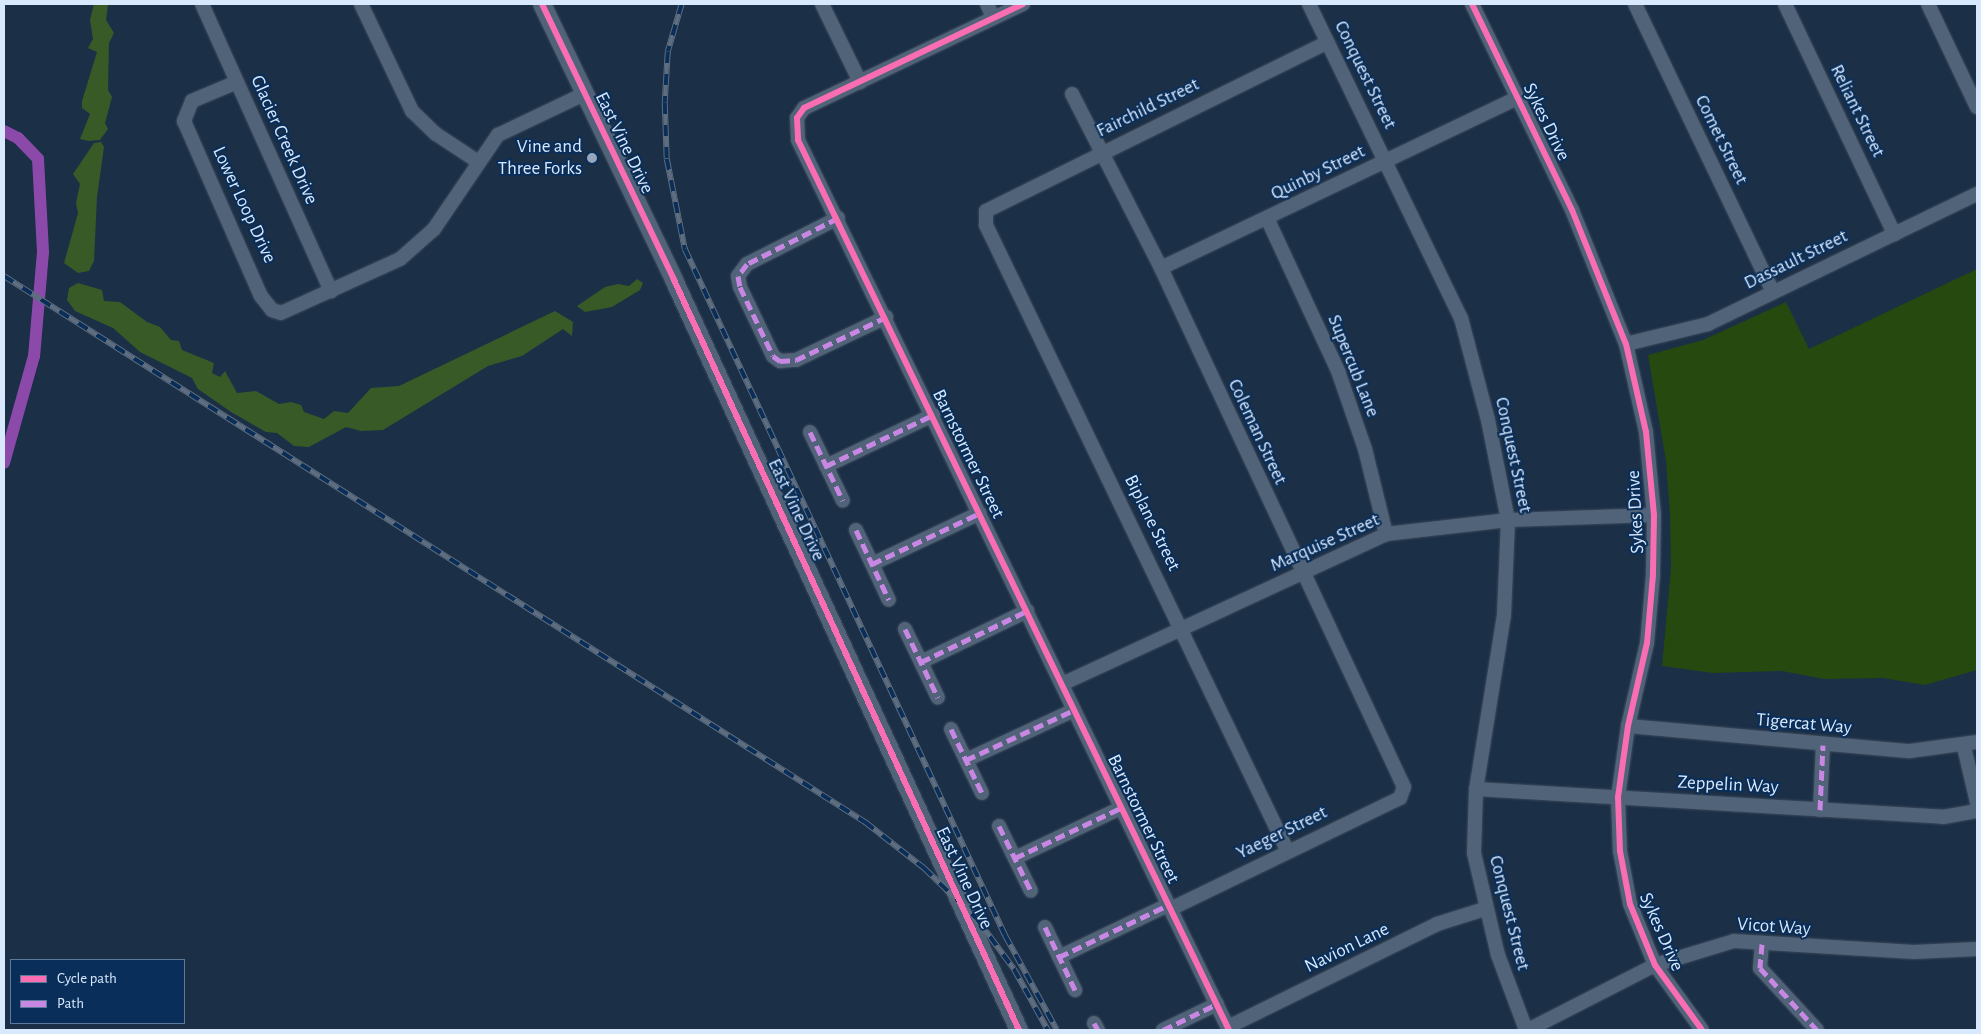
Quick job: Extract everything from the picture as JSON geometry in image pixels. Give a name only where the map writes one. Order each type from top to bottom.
[{"type":"street","name":"Glacier Creek Drive","points":[[202,4],[331,291]]},
{"type":"street","points":[[361,4],[412,110],[436,134],[477,161]]},
{"type":"street","name":"East Vine Drive","points":[[542,4],[682,298],[1019,1030]]},
{"type":"street","points":[[822,4],[860,82]]},
{"type":"street","points":[[987,4],[994,17]]},
{"type":"street","name":"Barnstormer Street","points":[[1023,4],[804,108],[797,118],[798,140],[886,317],[1229,1029]]},
{"type":"street","name":"Conquest Street","points":[[1309,4],[1460,318],[1488,420],[1508,520],[1504,615],[1476,789],[1474,853],[1485,909],[1510,994],[1527,1030]]},
{"type":"street","name":"Sykes Drive","points":[[1472,4],[1572,210],[1626,344],[1646,432],[1654,515],[1647,643],[1628,726],[1618,798],[1620,851],[1630,904],[1655,965],[1702,1030]]},
{"type":"street","name":"Comet Street","points":[[1635,4],[1773,292]]},
{"type":"street","name":"Reliant Street","points":[[1785,4],[1894,234]]},
{"type":"street","points":[[1928,4],[1977,107]]},
{"type":"street","name":"Fairchild Street","points":[[986,211],[1101,151],[1328,42]]},
{"type":"street","name":"Lower Loop Drive","points":[[238,82],[192,101],[184,113],[186,126],[266,304],[281,313],[331,291]]},
{"type":"street","points":[[331,291],[388,266],[415,248],[434,229],[477,161],[498,135],[584,94]]},
{"type":"street","name":"Coleman Street","points":[[1072,94],[1161,268],[1301,573],[1403,776],[1404,787]]},
{"type":"street","name":"Quinby Street","points":[[1161,268],[1518,98]]},
{"type":"street","name":"Dassault Street","points":[[1626,344],[1708,324],[1977,194]]},
{"type":"street","name":"Biplane Street","points":[[986,211],[986,225],[1182,628],[1287,850]]},
{"type":"street","points":[[838,218],[747,264],[738,276],[740,287],[773,356],[780,361],[796,360],[886,317]]},
{"type":"street","name":"Supercub Lane","points":[[1267,218],[1338,371],[1365,449],[1386,534]]},
{"type":"street","points":[[826,466],[933,415]]},
{"type":"street","points":[[810,432],[843,501]]},
{"type":"street","points":[[872,564],[980,512]]},
{"type":"street","name":"Marquise Street","points":[[1062,684],[1386,534],[1508,520],[1654,515]]},
{"type":"street","points":[[856,530],[889,600]]},
{"type":"street","points":[[921,662],[1027,611]]},
{"type":"street","points":[[905,629],[938,698]]},
{"type":"street","points":[[966,760],[1074,710]]},
{"type":"street","name":"Tigercat Way","points":[[1628,726],[1823,745],[1910,751],[1971,744]]},
{"type":"street","points":[[951,729],[982,793]]},
{"type":"street","points":[[1971,744],[1977,802]]},
{"type":"street","points":[[1820,810],[1823,745]]},
{"type":"street","name":"Yaeger Street","points":[[1059,957],[1400,798],[1404,787]]},
{"type":"street","name":"Zeppelin Way","points":[[1476,789],[1943,817],[1977,811]]},
{"type":"street","points":[[1015,858],[1122,808]]},
{"type":"street","points":[[999,826],[1031,891]]},
{"type":"street","name":"Navion Lane","points":[[1229,1029],[1437,924],[1485,909]]},
{"type":"street","points":[[1045,927],[1075,990]]},
{"type":"street","name":"Vicot Way","points":[[1527,1030],[1655,965],[1734,941],[1914,952],[1977,949]]},
{"type":"street","points":[[1762,944],[1760,968],[1816,1030]]},
{"type":"street","points":[[1163,1030],[1217,1004]]},
{"type":"green space","points":[[94,4],[108,4],[106,20],[114,33],[109,43],[108,90],[112,97],[105,123],[108,129],[100,140],[89,141],[80,139],[90,114],[82,108],[82,101],[97,52],[88,48],[93,39],[90,20]]},
{"type":"green space","points":[[101,142],[104,147],[97,197],[94,261],[89,271],[78,273],[64,263],[78,213],[76,203],[80,184],[73,174],[94,143]]},
{"type":"green space","points":[[1977,269],[1977,670],[1925,685],[1883,678],[1824,679],[1782,671],[1713,673],[1662,666],[1671,568],[1670,515],[1666,461],[1648,355],[1703,340],[1786,302],[1809,349]]},
{"type":"green space","points":[[637,279],[643,283],[640,290],[612,307],[585,312],[577,306],[605,287],[618,284],[629,286]]},
{"type":"green space","points":[[78,283],[102,290],[104,301],[120,302],[147,322],[160,327],[171,340],[179,341],[182,350],[214,363],[212,373],[220,377],[225,371],[237,393],[256,391],[279,404],[291,402],[301,405],[304,412],[324,419],[334,411],[348,413],[371,388],[399,386],[555,311],[573,322],[572,336],[563,329],[522,356],[488,366],[383,430],[361,431],[346,427],[309,447],[294,446],[277,433],[266,432],[231,412],[198,389],[192,378],[140,352],[113,328],[75,311],[67,300],[69,288]]},
{"type":"waterway","points":[[4,131],[18,138],[38,159],[43,252],[34,356],[4,463]]},
{"type":"railway","points":[[682,4],[668,52],[665,103],[667,159],[685,249],[1005,935],[1057,1030]]},
{"type":"railway","points":[[4,276],[865,822],[924,868],[977,919],[1014,969],[1048,1030]]},
{"type":"marked path","points":[[838,218],[747,264],[738,276],[740,287],[773,356],[780,361],[796,360],[886,317]]},
{"type":"marked path","points":[[826,466],[933,415]]},
{"type":"marked path","points":[[810,432],[843,501]]},
{"type":"marked path","points":[[872,564],[980,513]]},
{"type":"marked path","points":[[856,530],[889,600]]},
{"type":"marked path","points":[[921,662],[1027,611]]},
{"type":"marked path","points":[[905,629],[938,698]]},
{"type":"marked path","points":[[966,760],[1074,710]]},
{"type":"marked path","points":[[951,729],[982,793]]},
{"type":"marked path","points":[[1820,810],[1823,745]]},
{"type":"marked path","points":[[1015,858],[1121,808]]},
{"type":"marked path","points":[[999,826],[1031,891]]},
{"type":"marked path","points":[[1059,957],[1168,905]]},
{"type":"marked path","points":[[1045,927],[1075,990]]},
{"type":"marked path","points":[[1762,944],[1760,968],[1817,1030]]},
{"type":"marked path","points":[[1163,1030],[1217,1004]]},
{"type":"marked path","points":[[1094,1023],[1098,1030]]},
{"type":"cycle path","points":[[542,4],[674,280],[1019,1030]]},
{"type":"cycle path","points":[[1023,4],[804,108],[797,118],[798,140],[1229,1030]]},
{"type":"cycle path","points":[[1472,4],[1572,210],[1626,344],[1646,432],[1654,515],[1653,575],[1647,643],[1628,726],[1618,797],[1620,851],[1630,904],[1655,965],[1702,1030]]},
{"type":"place","name":"Vine and Three Forks","points":[[592,158]]}]
